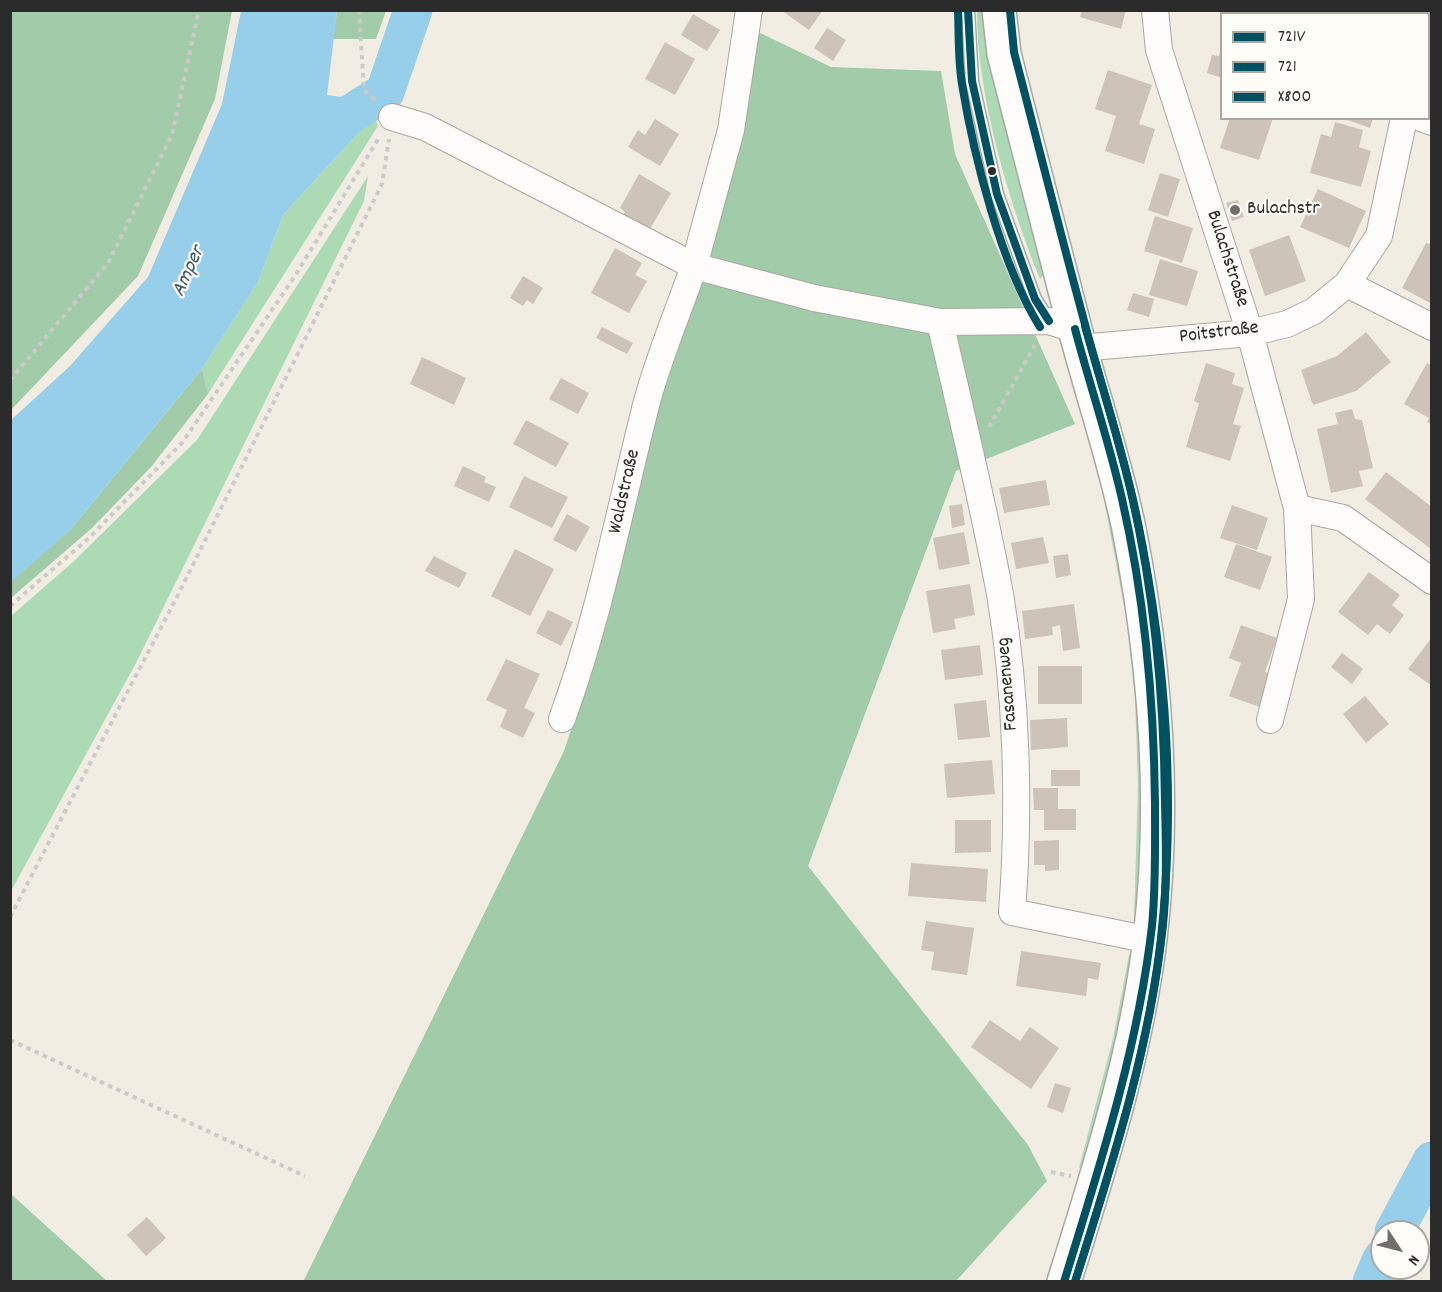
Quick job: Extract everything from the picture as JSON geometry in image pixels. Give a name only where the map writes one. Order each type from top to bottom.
[{"type":"main road","points":[[999,10],[1004,54],[1068,333],[1127,522],[1144,618],[1155,758],[1156,865],[1150,940],[1125,1072],[1089,1162],[1064,1281]]},
{"type":"street","name":"Waldstraße","points":[[562,719],[582,662],[604,583],[646,407],[694,266],[731,130],[749,10]]},
{"type":"street","name":"Bulachstraße","points":[[1155,10],[1159,50],[1250,333],[1297,508],[1301,599],[1270,720]]},
{"type":"street","points":[[392,117],[425,127],[694,266],[814,298],[940,322],[1068,333]]},
{"type":"street","name":"Poitstraße","points":[[1068,333],[1250,333],[1287,324],[1314,311],[1347,284],[1379,236],[1404,120]]},
{"type":"street","points":[[1347,284],[1431,327]]},
{"type":"street","name":"Fasanenweg","points":[[940,322],[1000,595],[1012,686],[1017,843],[1012,912],[1150,940]]},
{"type":"street","points":[[1297,508],[1343,518],[1431,581]]},
{"type":"lane","points":[[968,10],[972,81],[997,194],[1035,299],[1068,333]]},
{"type":"path","points":[[10,380],[108,263],[172,135],[199,10]]},
{"type":"path","points":[[359,10],[364,90]]},
{"type":"path","points":[[10,606],[89,538],[182,443],[295,276],[392,117]]},
{"type":"path","points":[[10,917],[178,595],[382,184],[392,117]]},
{"type":"path","points":[[971,459],[1068,333]]},
{"type":"path","points":[[10,1040],[305,1176]]},
{"type":"path","points":[[1068,1187],[1089,1162]]},
{"type":"green space","points":[[11,10],[232,11],[215,99],[138,276],[11,410]]},
{"type":"green space","points":[[337,11],[386,11],[376,39],[333,39]]},
{"type":"green space","points":[[977,11],[986,11],[1046,273],[1040,279],[1017,217],[996,147],[982,76]]},
{"type":"green space","points":[[756,31],[831,67],[941,71],[955,154],[1075,424],[956,471],[808,866],[1028,1145],[1047,1181],[956,1281],[303,1282],[564,751],[609,615],[645,430]]},
{"type":"green space","points":[[374,116],[378,126],[208,394],[202,369],[258,282],[283,215]]},
{"type":"green space","points":[[368,176],[364,201],[136,663],[11,891],[11,616],[73,562],[197,440]]},
{"type":"green space","points":[[1064,350],[1070,355],[1121,557],[1140,719],[1141,836],[1134,919],[1138,786],[1135,697],[1126,617],[1102,489]]},
{"type":"green space","points":[[202,369],[208,394],[151,467],[92,528],[11,598],[10,582],[71,529]]},
{"type":"green space","points":[[1129,955],[1131,955],[1123,1008],[1112,1061],[1084,1166],[1079,1168],[1113,1039]]},
{"type":"green space","points":[[11,1194],[107,1281],[11,1281]]},
{"type":"water","name":"Amper","points":[[241,11],[337,11],[327,95],[364,100],[374,116],[283,215],[258,282],[202,369],[71,529],[11,582],[11,420],[70,366],[148,277],[222,104]]},
{"type":"building","points":[[781,10],[823,10],[809,30]]},
{"type":"building","points":[[1082,10],[1126,10],[1121,29],[1080,17]]},
{"type":"building","points":[[1224,10],[1271,10],[1270,12],[1224,12]]},
{"type":"building","points":[[1343,10],[1384,10],[1384,12],[1342,12]]},
{"type":"building","points":[[693,14],[720,30],[707,51],[681,35]]},
{"type":"building","points":[[827,28],[846,40],[833,61],[814,48]]},
{"type":"building","points":[[665,42],[695,59],[675,95],[645,79]]},
{"type":"building","points":[[1220,52],[1220,77],[1207,73],[1212,55],[1219,56]]},
{"type":"building","points":[[1108,70],[1152,85],[1139,124],[1155,129],[1144,164],[1105,151],[1116,116],[1095,109]]},
{"type":"building","points":[[655,119],[679,134],[660,166],[628,147],[638,130],[645,135]]},
{"type":"building","points":[[1229,120],[1272,120],[1259,160],[1220,148]]},
{"type":"building","points":[[1348,120],[1372,120],[1370,128]]},
{"type":"building","points":[[1335,122],[1363,130],[1359,147],[1371,151],[1361,187],[1310,173],[1321,134],[1331,137]]},
{"type":"building","points":[[1160,173],[1180,179],[1168,217],[1148,210]]},
{"type":"building","points":[[639,174],[671,193],[647,234],[621,219],[625,212],[620,208]]},
{"type":"building","points":[[1318,189],[1366,211],[1349,248],[1300,227]]},
{"type":"building","name":"Bulachstr","points":[[1238,200],[1244,217],[1232,221],[1226,203]]},
{"type":"building","points":[[1155,216],[1193,228],[1182,263],[1144,251]]},
{"type":"building","points":[[1289,235],[1306,281],[1265,296],[1249,250]]},
{"type":"building","points":[[1426,243],[1432,245],[1432,304],[1402,288]]},
{"type":"building","points":[[615,248],[642,263],[635,275],[647,281],[629,313],[591,293]]},
{"type":"building","points":[[1160,259],[1198,271],[1187,306],[1149,295]]},
{"type":"building","points":[[523,276],[543,288],[533,304],[527,300],[523,306],[510,298]]},
{"type":"building","points":[[1133,293],[1154,299],[1149,317],[1127,310]]},
{"type":"building","points":[[602,327],[633,343],[627,354],[596,338]]},
{"type":"building","points":[[1366,332],[1391,362],[1356,391],[1313,405],[1301,370],[1337,356]]},
{"type":"building","points":[[422,357],[466,378],[454,405],[410,384]]},
{"type":"building","points":[[1206,363],[1235,373],[1232,384],[1244,388],[1233,424],[1241,426],[1230,461],[1186,447],[1199,403],[1194,401]]},
{"type":"building","points":[[1427,363],[1432,366],[1432,424],[1427,422],[1429,418],[1404,404]]},
{"type":"building","points":[[561,378],[589,393],[578,414],[549,399]]},
{"type":"building","points":[[1352,409],[1355,419],[1362,420],[1373,468],[1359,471],[1363,486],[1331,493],[1317,429],[1338,424],[1335,413]]},
{"type":"building","points":[[526,420],[569,443],[556,467],[513,444]]},
{"type":"building","points":[[463,466],[486,477],[484,482],[496,487],[489,502],[454,486]]},
{"type":"building","points":[[1386,472],[1432,507],[1432,554],[1429,551],[1431,549],[1365,499]]},
{"type":"building","points":[[524,476],[568,497],[552,528],[509,507]]},
{"type":"building","points":[[1046,480],[1050,505],[1004,513],[999,488]]},
{"type":"building","points":[[962,504],[965,525],[952,528],[949,506]]},
{"type":"building","points":[[1232,505],[1268,518],[1257,550],[1220,538]]},
{"type":"building","points":[[567,514],[590,527],[576,552],[553,540]]},
{"type":"building","points":[[964,532],[970,564],[939,570],[933,538]]},
{"type":"building","points":[[1043,537],[1049,563],[1016,569],[1011,543]]},
{"type":"building","points":[[1236,544],[1272,557],[1260,590],[1224,577]]},
{"type":"building","points":[[515,549],[554,569],[530,616],[491,596]]},
{"type":"building","points":[[1068,554],[1071,575],[1056,578],[1053,556]]},
{"type":"building","points":[[434,556],[467,573],[459,588],[425,571]]},
{"type":"building","points":[[1369,572],[1400,595],[1392,605],[1404,615],[1390,634],[1377,624],[1368,635],[1338,612]]},
{"type":"building","points":[[970,584],[975,615],[954,619],[956,629],[933,633],[926,591]]},
{"type":"building","points":[[1074,604],[1080,648],[1063,651],[1060,625],[1052,627],[1053,635],[1025,639],[1022,611]]},
{"type":"building","points":[[548,610],[573,622],[561,646],[536,633]]},
{"type":"building","points":[[1241,625],[1277,638],[1265,672],[1277,676],[1265,709],[1229,696],[1241,663],[1229,658]]},
{"type":"building","points":[[1432,637],[1432,686],[1408,669]]},
{"type":"building","points":[[980,645],[983,675],[945,680],[941,650]]},
{"type":"building","points":[[1342,653],[1363,669],[1352,684],[1331,667]]},
{"type":"building","points":[[506,659],[540,674],[524,708],[535,713],[523,738],[500,727],[507,710],[486,700]]},
{"type":"building","points":[[1038,666],[1082,666],[1082,704],[1038,704]]},
{"type":"building","points":[[1365,696],[1389,724],[1366,743],[1343,714]]},
{"type":"building","points":[[986,700],[990,737],[958,740],[954,704]]},
{"type":"building","points":[[1067,718],[1068,747],[1031,750],[1030,720]]},
{"type":"building","points":[[992,760],[995,794],[947,798],[944,764]]},
{"type":"building","points":[[1051,770],[1080,770],[1080,786],[1051,786]]},
{"type":"building","points":[[1033,788],[1058,788],[1058,809],[1076,809],[1076,830],[1044,830],[1044,810],[1034,810]]},
{"type":"building","points":[[955,820],[991,820],[991,852],[955,853]]},
{"type":"building","points":[[1059,840],[1059,870],[1045,871],[1045,865],[1034,865],[1034,841]]},
{"type":"building","points":[[911,863],[988,869],[986,902],[908,896]]},
{"type":"building","points":[[926,921],[974,928],[967,975],[931,970],[934,952],[921,950]]},
{"type":"building","points":[[1021,951],[1101,963],[1098,980],[1088,978],[1086,996],[1016,986]]},
{"type":"building","points":[[990,1020],[1020,1041],[1030,1027],[1059,1048],[1031,1089],[971,1047]]},
{"type":"building","points":[[1055,1083],[1071,1088],[1063,1113],[1047,1107]]},
{"type":"building","points":[[147,1217],[166,1238],[146,1256],[127,1235]]},
{"type":"waterway","points":[[321,133],[385,92],[413,10]]},
{"type":"waterway","points":[[1400,1220],[1432,1161]]},
{"type":"transit line","name":"721V","points":[[968,10],[972,81],[997,194],[1035,299],[1049,321]]},
{"type":"transit line","name":"X800","points":[[1010,10],[1014,52],[1133,498],[1156,626],[1166,730],[1168,834],[1161,938],[1155,982],[1126,1112],[1075,1282]]},
{"type":"transit line","name":"721","points":[[958,11],[962,84],[982,177],[1001,242],[1026,302],[1040,327]]},
{"type":"transit line","name":"721","points":[[1075,1282],[1116,1150],[1149,1016],[1163,925],[1166,864],[1160,687],[1147,572],[1127,475],[1085,326]]},
{"type":"transit line","name":"721V","points":[[1064,1282],[1116,1106],[1137,1017],[1152,926],[1155,865],[1153,727],[1147,650],[1137,574],[1117,477],[1075,329]]},
{"type":"place","name":"Bulachstr","points":[[1235,210]]}]
